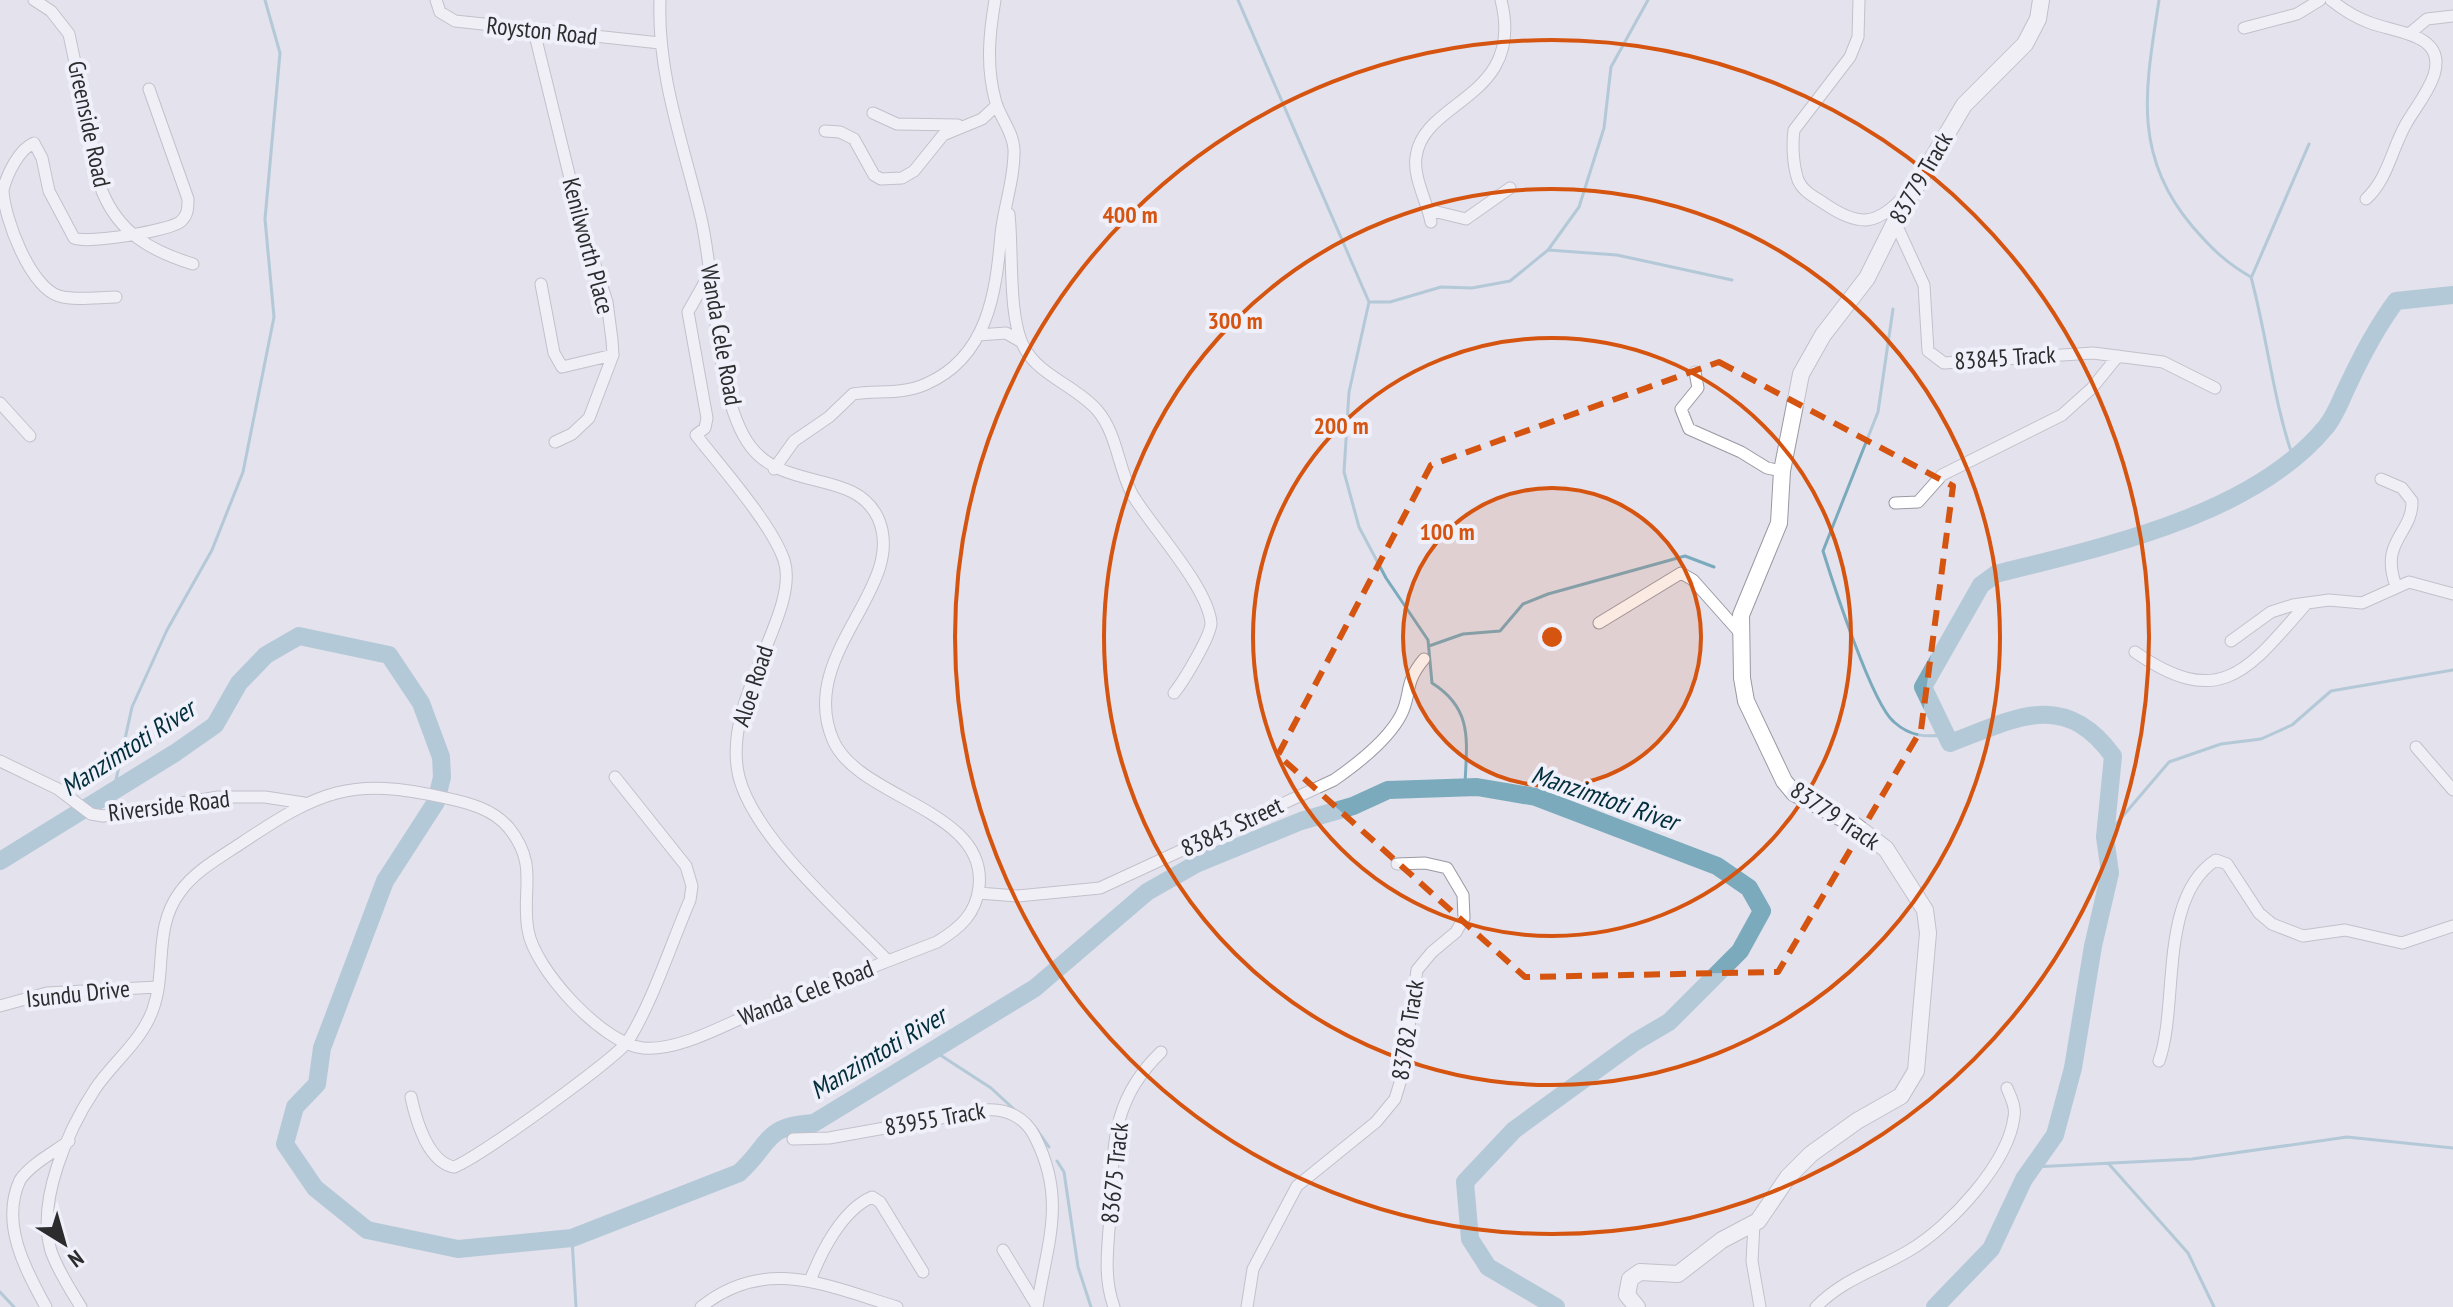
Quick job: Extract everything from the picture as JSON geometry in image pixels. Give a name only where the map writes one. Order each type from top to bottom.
[{"type":"street","name":"Greenside Road","points":[[34,0],[51,11],[69,34],[102,191],[109,209],[129,233],[159,252],[193,264]]},
{"type":"street","name":"Royston Road","points":[[436,0],[440,12],[455,21],[660,43]]},
{"type":"street","name":"Wanda Cele Road","points":[[660,0],[660,43],[686,171],[701,218],[728,387],[738,426],[751,447],[774,469]]},
{"type":"street","points":[[978,893],[980,882],[975,860],[950,825],[862,773],[843,757],[832,739],[826,692],[842,639],[872,588],[883,559],[882,533],[877,517],[864,499],[845,488],[774,469],[794,441],[829,417],[847,397],[925,385],[948,369],[978,335],[995,299],[1014,147],[997,105],[989,59],[995,0]]},
{"type":"street","points":[[1501,0],[1504,25],[1493,70],[1481,87],[1439,118],[1418,145],[1417,171],[1430,216],[1466,219],[1510,188]]},
{"type":"street","points":[[1859,0],[1858,37],[1850,57],[1794,130],[1799,181],[1807,192],[1846,218],[1867,221],[1893,207],[1926,170]]},
{"type":"street","name":"83779 Track","points":[[1637,1307],[1627,1295],[1630,1279],[1640,1272],[1678,1274],[1722,1240],[1754,1224],[1764,1215],[1788,1177],[1811,1154],[1857,1121],[1901,1096],[1911,1082],[1920,1052],[1928,933],[1920,900],[1886,849],[1853,824],[1794,793],[1784,781],[1746,701],[1741,634],[1746,599],[1779,523],[1782,471],[1801,374],[1812,352],[1867,278],[1895,222],[1964,105],[2025,44],[2038,19],[2041,0]]},
{"type":"street","points":[[2244,28],[2297,14],[2320,0]]},
{"type":"street","points":[[2331,0],[2366,21],[2420,37],[2431,47],[2436,68],[2400,134],[2382,180],[2366,199]]},
{"type":"street","points":[[2409,34],[2427,19],[2453,16]]},
{"type":"street","name":"Kenilworth Place","points":[[534,31],[579,215],[607,302],[613,355],[589,418],[572,434],[555,442]]},
{"type":"street","points":[[116,297],[64,298],[37,280],[3,197],[5,181],[27,147],[34,143],[42,158],[49,191],[74,238],[90,241],[180,222],[188,209],[182,176],[149,89]]},
{"type":"street","points":[[825,131],[840,132],[854,139],[874,175],[889,179],[909,175],[943,135],[982,119],[997,105]]},
{"type":"street","points":[[873,113],[897,124],[966,126]]},
{"type":"street","points":[[1008,204],[1014,310],[1021,341],[1032,359],[1086,398],[1105,420],[1134,496],[1181,562],[1210,617],[1207,637],[1174,693]]},
{"type":"street","name":"83845 Track","points":[[1895,222],[1924,285],[1926,342],[1934,357],[1954,364],[1982,358],[2067,353],[2118,356],[2163,362],[2215,388]]},
{"type":"street","name":"Aloe Road","points":[[710,273],[688,312],[707,418],[705,428],[696,435],[774,538],[786,573],[781,603],[741,709],[737,735],[739,777],[750,805],[782,850],[888,961]]},
{"type":"street","points":[[541,284],[554,353],[562,367],[613,355]]},
{"type":"street","points":[[978,335],[1006,333],[1021,341]]},
{"type":"street","points":[[1895,503],[1918,502],[1942,475],[2062,415],[2092,388],[2118,356]]},
{"type":"street","points":[[1695,372],[1698,388],[1681,409],[1689,429],[1741,452],[1767,468],[1782,471]]},
{"type":"street","points":[[0,403],[30,436]]},
{"type":"street","points":[[2381,479],[2402,488],[2412,501],[2410,516],[2392,551],[2396,586]]},
{"type":"street","points":[[1599,623],[1681,573],[1693,580],[1741,634]]},
{"type":"street","points":[[2231,641],[2271,612],[2308,602],[2362,603],[2396,586],[2418,583],[2453,594]]},
{"type":"street","points":[[2135,652],[2157,667],[2188,680],[2217,681],[2248,666],[2308,602]]},
{"type":"street","name":"83843 Street","points":[[978,893],[1018,896],[1100,888],[1334,780],[1355,764],[1398,719],[1407,684],[1424,659]]},
{"type":"street","points":[[2416,747],[2453,790]]},
{"type":"street","name":"Riverside Road","points":[[0,761],[58,789],[91,814],[103,816],[218,797],[265,797],[304,803]]},
{"type":"street","points":[[411,1097],[425,1139],[441,1161],[454,1167],[513,1129],[626,1043],[690,900],[692,886],[686,866],[615,777]]},
{"type":"street","points":[[81,1307],[59,1271],[50,1247],[47,1223],[51,1196],[69,1141],[98,1085],[142,1031],[154,1007],[162,933],[178,894],[210,864],[304,803],[352,787],[403,788],[463,801],[490,812],[517,840],[528,863],[529,935],[543,965],[588,1016],[607,1033],[626,1043]]},
{"type":"street","points":[[2159,1061],[2167,1038],[2174,942],[2184,906],[2203,873],[2216,860],[2227,864],[2266,920],[2303,936],[2345,930],[2402,943],[2453,926]]},
{"type":"street","name":"83782 Track","points":[[1247,1307],[1253,1269],[1297,1186],[1376,1122],[1395,1099],[1402,1076],[1417,970],[1432,952],[1456,932],[1464,918],[1463,895],[1447,868],[1425,863],[1397,864]]},
{"type":"street","name":"Wanda Cele Road","points":[[626,1043],[644,1048],[689,1039],[888,961],[954,932],[970,915],[978,893]]},
{"type":"street","name":"Isundu Drive","points":[[0,1006],[47,993],[157,987]]},
{"type":"street","name":"83675 Track","points":[[1114,1307],[1106,1259],[1116,1128],[1124,1102],[1142,1070],[1161,1052]]},
{"type":"street","points":[[1816,1307],[1856,1275],[1911,1250],[1958,1210],[1998,1158],[2010,1136],[2015,1116],[2007,1088]]},
{"type":"street","name":"83955 Track","points":[[793,1139],[829,1138],[998,1108],[1012,1113],[1032,1130],[1052,1175],[1053,1224],[1037,1307]]},
{"type":"street","points":[[11,1240],[11,1206],[20,1180],[69,1141]]},
{"type":"street","points":[[810,1281],[832,1238],[851,1215],[872,1197],[880,1202],[923,1272]]},
{"type":"street","points":[[1754,1224],[1752,1261],[1760,1307]]},
{"type":"street","points":[[0,1230],[11,1240],[46,1307]]},
{"type":"street","points":[[1003,1250],[1037,1307]]},
{"type":"street","points":[[701,1307],[757,1279],[785,1276],[897,1307]]},
{"type":"highlighted area","points":[[1719,362],[1953,486],[1921,730],[1778,972],[1525,977],[1278,755],[1431,465]]},
{"type":"waterway","points":[[114,789],[132,707],[167,630],[212,550],[243,472],[274,317],[265,219],[280,53],[265,0]]},
{"type":"waterway","points":[[1238,0],[1369,302],[1349,392],[1344,472],[1359,527],[1386,578],[1428,640],[1432,683],[1446,693],[1462,716],[1466,742],[1465,787]]},
{"type":"waterway","points":[[1369,302],[1390,302],[1441,287],[1472,288],[1510,281],[1548,250],[1579,207],[1604,128],[1611,67],[1648,0]]},
{"type":"waterway","points":[[2159,0],[2148,90],[2151,146],[2159,172],[2192,226],[2219,254],[2251,277],[2281,416],[2294,460]]},
{"type":"waterway","points":[[2252,276],[2309,144]]},
{"type":"waterway","points":[[1548,250],[1617,255],[1732,280]]},
{"type":"waterway","name":"Manzimtoti River","points":[[1935,1307],[1991,1249],[2024,1179],[2055,1135],[2073,1068],[2093,946],[2110,873],[2105,837],[2113,756],[2095,735],[2076,722],[2057,716],[2037,715],[2017,719],[1950,743],[1923,687],[1981,585],[1996,574],[2173,524],[2217,506],[2258,484],[2294,458],[2329,424],[2370,342],[2396,301],[2453,295]]},
{"type":"waterway","points":[[1893,309],[1878,412],[1823,551],[1854,642],[1885,711],[1900,727],[1912,733],[1946,735]]},
{"type":"waterway","points":[[1429,646],[1463,634],[1500,631],[1523,604],[1548,594],[1685,556],[1714,567]]},
{"type":"waterway","name":"Manzimtoti River","points":[[0,861],[215,725],[239,683],[266,655],[299,636],[389,655],[421,703],[441,757],[442,777],[436,802],[385,881],[322,1048],[317,1084],[295,1107],[285,1144],[315,1188],[367,1230],[458,1249],[572,1238],[739,1173],[777,1132],[814,1123],[1035,988],[1147,892],[1196,864],[1388,790],[1477,787],[1536,797],[1717,866],[1749,888],[1762,911],[1740,951],[1669,1022],[1635,1042],[1514,1130],[1465,1182],[1470,1239],[1488,1267],[1556,1307]]},
{"type":"waterway","points":[[2105,837],[2169,762],[2221,744],[2261,739],[2292,725],[2331,691],[2453,670]]},
{"type":"waterway","points":[[934,1051],[991,1088],[1017,1112]]},
{"type":"waterway","points":[[1035,1127],[1049,1147]]},
{"type":"waterway","points":[[2033,1167],[2192,1159],[2347,1137],[2453,1148]]},
{"type":"waterway","points":[[1057,1161],[1064,1172],[1078,1267],[1091,1307]]},
{"type":"waterway","points":[[2108,1163],[2188,1253],[2214,1307]]},
{"type":"waterway","points":[[572,1238],[576,1307]]},
{"type":"waterway","points":[[0,1292],[14,1307]]}]
